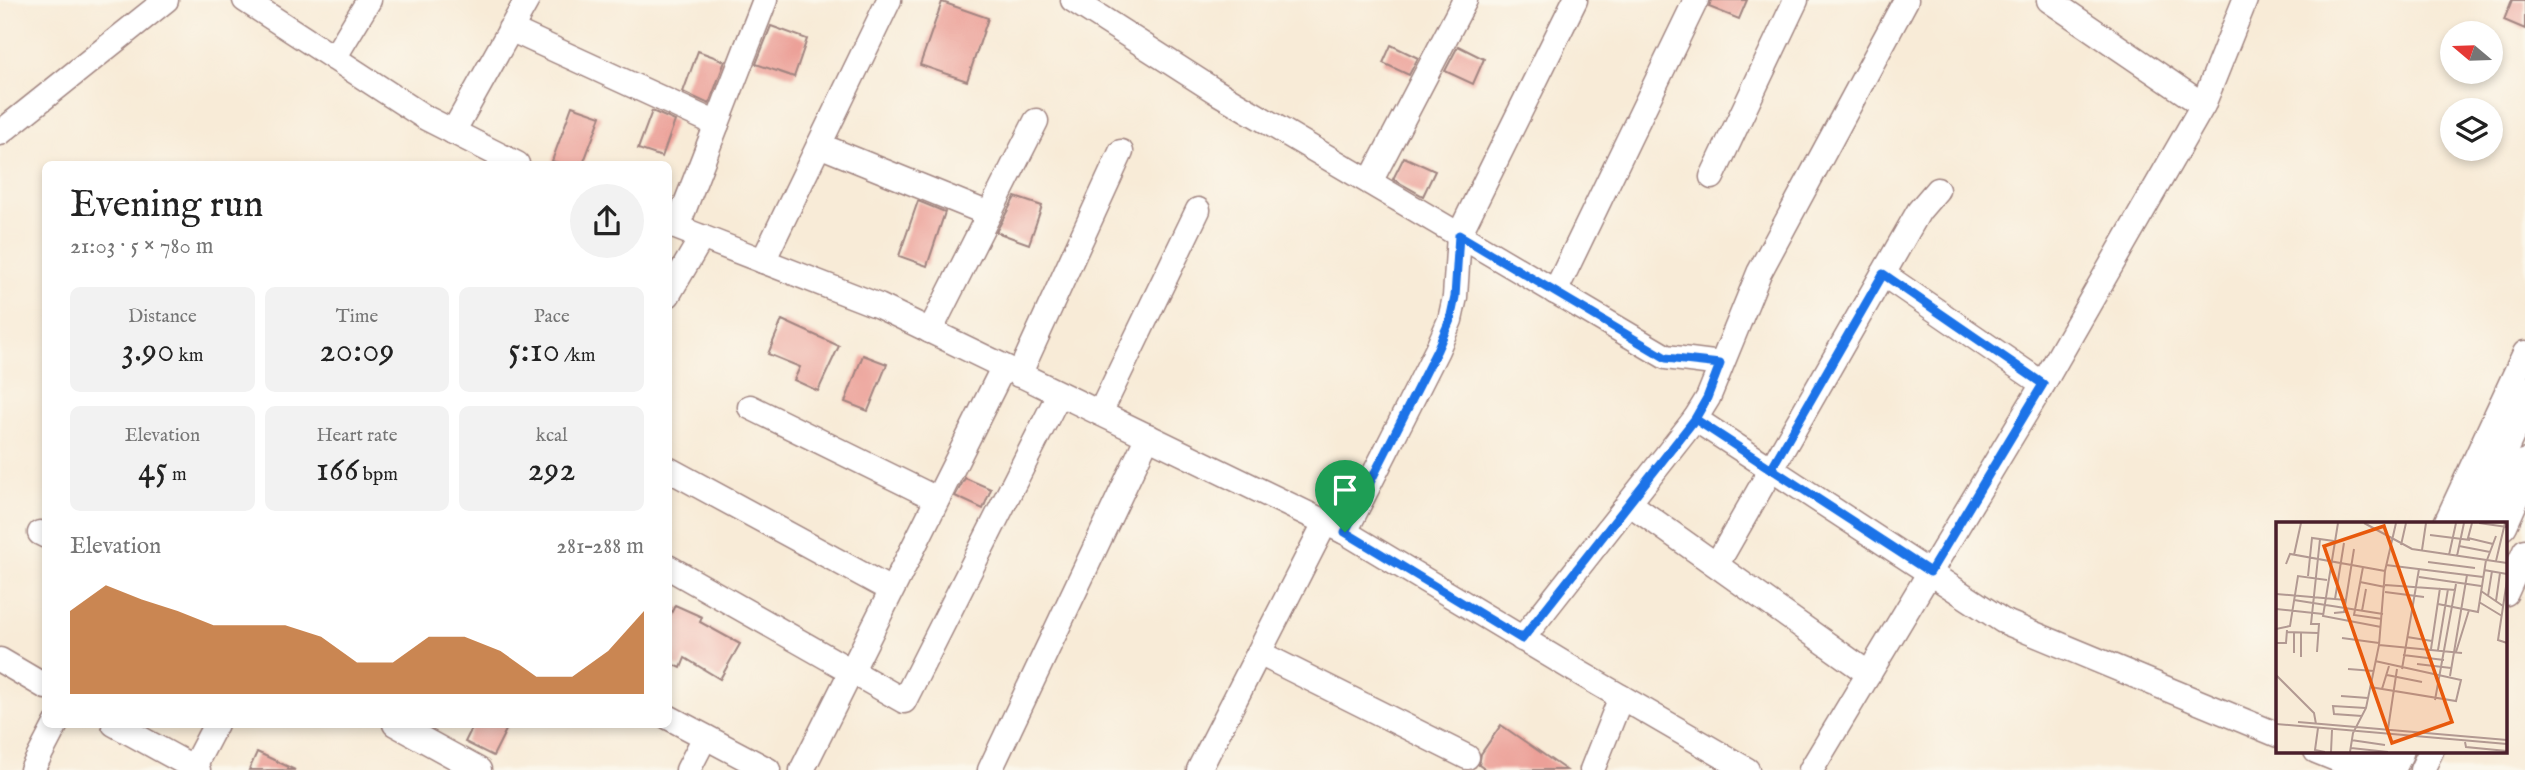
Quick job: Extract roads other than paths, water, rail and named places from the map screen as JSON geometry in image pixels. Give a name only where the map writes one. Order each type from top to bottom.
[{"type":"highway","points":[[2466,522],[2525,394]]},
{"type":"highway","points":[[2500,522],[2525,467]]},
{"type":"highway","points":[[2387,770],[2396,752]]},
{"type":"street","points":[[0,133],[166,0]]},
{"type":"street","points":[[244,0],[426,118],[511,161]]},
{"type":"street","points":[[334,58],[369,0]]},
{"type":"street","points":[[453,132],[527,0]]},
{"type":"street","points":[[765,0],[717,124],[673,225],[879,306],[1335,527],[1747,770]]},
{"type":"street","points":[[763,261],[888,0]]},
{"type":"street","points":[[1073,0],[1215,91],[1666,358],[1720,364]]},
{"type":"street","points":[[1370,183],[1465,0]]},
{"type":"street","points":[[1199,770],[1259,653],[1437,350],[1450,320],[1455,297],[1459,235],[1575,0]]},
{"type":"street","points":[[1555,292],[1696,0]]},
{"type":"street","points":[[1712,177],[1796,0]]},
{"type":"street","points":[[1522,639],[1695,419],[1707,398],[1759,273],[1906,0]]},
{"type":"street","points":[[2049,0],[2203,105]]},
{"type":"street","points":[[1811,770],[2043,384],[2203,105],[2245,0]]},
{"type":"street","points":[[510,29],[717,124]]},
{"type":"street","points":[[930,331],[1036,121]]},
{"type":"street","points":[[819,145],[989,214]]},
{"type":"street","points":[[802,770],[937,499],[1011,371],[1121,152]]},
{"type":"street","points":[[1717,564],[1919,211],[1937,190]]},
{"type":"street","points":[[1100,413],[1198,210]]},
{"type":"street","points":[[672,288],[702,237]]},
{"type":"street","points":[[1883,274],[2043,384]]},
{"type":"street","points":[[2446,522],[2525,354]]},
{"type":"street","points":[[672,570],[850,673],[904,701],[1059,394]]},
{"type":"street","points":[[750,407],[937,499]]},
{"type":"street","points":[[1695,419],[2003,621],[2276,734]]},
{"type":"street","points":[[990,770],[1148,436]]},
{"type":"street","points":[[672,471],[891,590]]},
{"type":"street","points":[[1629,503],[1869,674]]},
{"type":"street","points":[[2508,589],[2525,551]]},
{"type":"street","points":[[1259,653],[1467,757]]},
{"type":"street","points":[[0,660],[42,685]]},
{"type":"street","points":[[1592,770],[1621,697]]},
{"type":"street","points":[[672,719],[768,770]]},
{"type":"street","points":[[32,770],[54,728]]},
{"type":"street","points":[[121,728],[194,769],[214,728]]},
{"type":"street","points":[[402,728],[480,770]]},
{"type":"street","points":[[688,770],[705,737]]},
{"type":"street","points":[[2422,770],[2431,752]]}]
